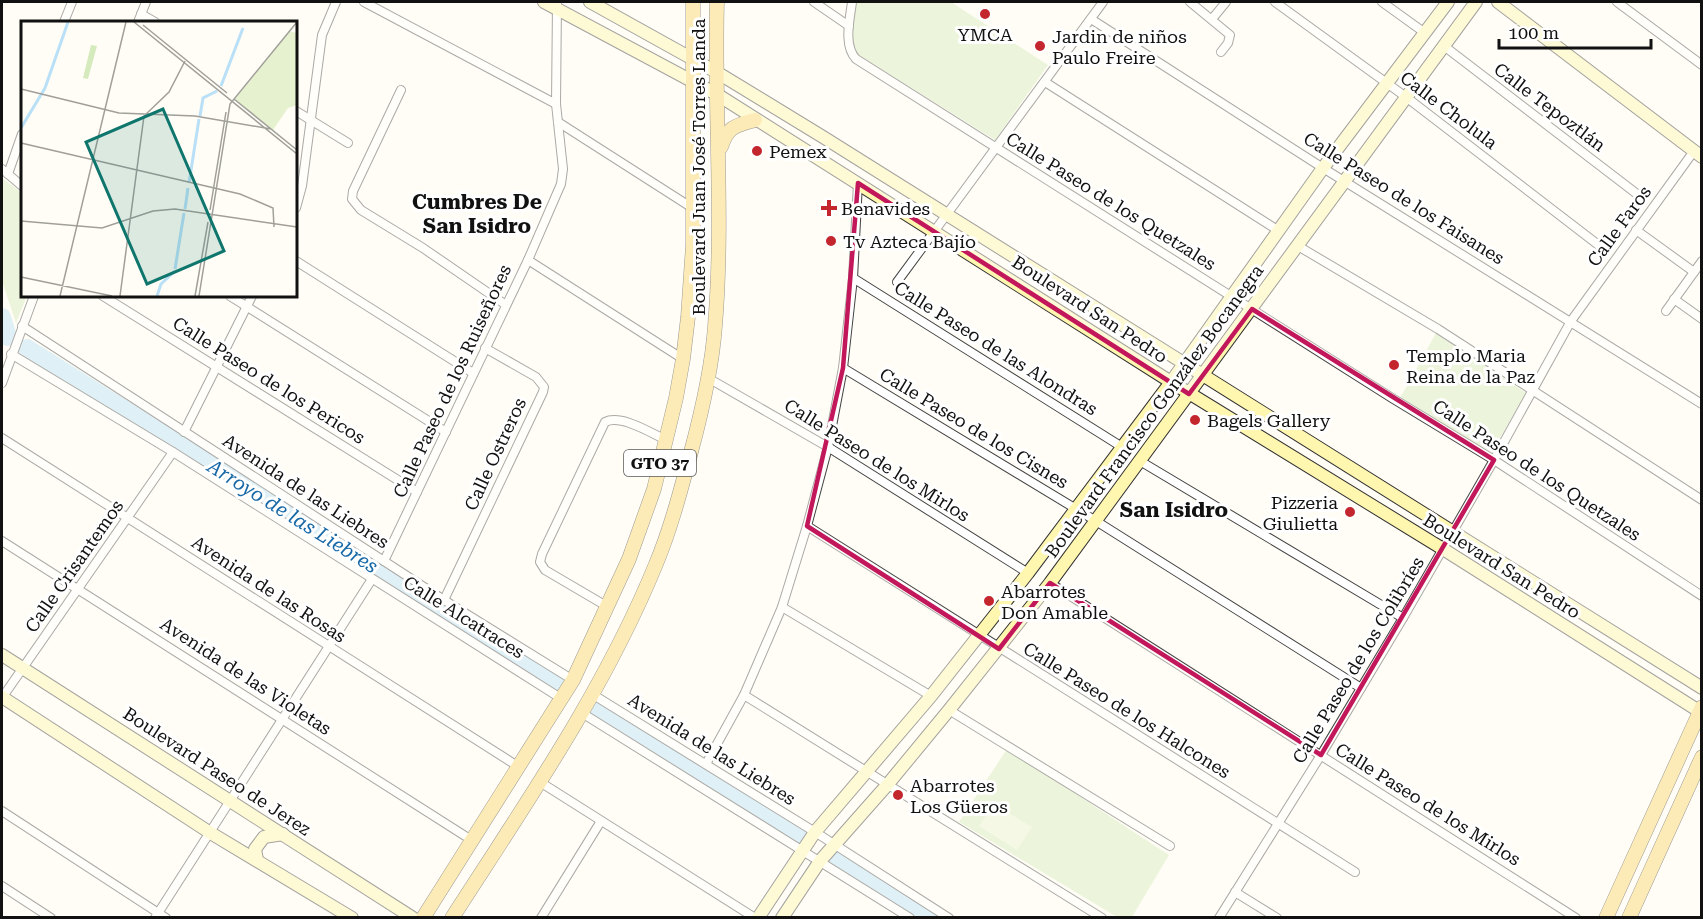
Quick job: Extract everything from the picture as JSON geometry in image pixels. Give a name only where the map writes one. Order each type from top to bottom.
[{"type":"main road","name":"Boulevard San Pedro","points":[[544,2],[557,5],[718,95],[1189,394],[1443,549],[1701,711]]},
{"type":"main road","name":"Boulevard San Pedro","points":[[590,2],[718,73],[823,137],[1701,688]]},
{"type":"main road","name":"Boulevard Juan José Torres Landa","points":[[423,918],[573,680],[608,607],[643,522],[666,440],[683,359],[688,317],[694,209],[693,2]]},
{"type":"main road","name":"Boulevard Juan José Torres Landa","points":[[452,918],[582,713],[632,618],[665,541],[687,468],[708,378],[715,327],[719,254],[717,2]]},
{"type":"main road","name":"Boulevard Francisco González Bocanegra","points":[[757,918],[815,832],[931,696],[1028,573],[1171,382],[1323,168],[1448,2]]},
{"type":"main road","name":"Boulevard Francisco González Bocanegra","points":[[782,918],[833,844],[888,784],[1050,583],[1476,2]]},
{"type":"main road","points":[[1498,2],[1698,154]]},
{"type":"main road","points":[[717,158],[728,131],[755,120]]},
{"type":"main road","points":[[812,156],[823,137]]},
{"type":"main road","name":"Boulevard Paseo de Jerez","points":[[2,655],[413,918]]},
{"type":"main road","points":[[2,698],[209,832],[352,918]]},
{"type":"main road","points":[[1606,918],[1701,711]]},
{"type":"main road","points":[[1629,918],[1701,757]]},
{"type":"main road","points":[[256,860],[255,849],[264,837],[283,834]]},
{"type":"street","points":[[64,21],[72,2]]},
{"type":"street","points":[[140,18],[146,2]]},
{"type":"street","points":[[297,200],[322,35],[336,2]]},
{"type":"street","points":[[364,2],[556,104]]},
{"type":"street","points":[[814,2],[849,26]]},
{"type":"street","name":"Calle Paseo de los Quetzales","points":[[852,2],[849,26],[851,54],[856,59],[1494,460],[1701,596]]},
{"type":"street","points":[[897,282],[1103,2]]},
{"type":"street","points":[[1190,2],[1230,35],[1228,43],[1221,52]]},
{"type":"street","points":[[1212,20],[1226,2]]},
{"type":"street","name":"Calle Cholula","points":[[1275,2],[1387,82],[1600,247]]},
{"type":"street","points":[[1382,2],[1425,33]]},
{"type":"street","points":[[1617,2],[1701,65]]},
{"type":"street","name":"Calle Paseo de los Ruiseñores","points":[[384,561],[528,260],[561,184],[563,170],[556,104],[557,5]]},
{"type":"street","name":"Calle Paseo de los Faisanes","points":[[1090,19],[1323,168],[1701,404]]},
{"type":"street","name":"Calle Tepoztlán","points":[[1443,46],[1637,194]]},
{"type":"street","points":[[1045,82],[1279,231]]},
{"type":"street","points":[[401,90],[353,191],[352,199],[361,210],[423,248],[506,305]]},
{"type":"street","points":[[297,112],[348,143]]},
{"type":"street","points":[[558,122],[694,209]]},
{"type":"street","points":[[21,136],[4,172],[21,185]]},
{"type":"street","name":"Calle Faros","points":[[1571,321],[1636,230],[1698,154]]},
{"type":"street","points":[[706,764],[744,695],[782,607],[828,447],[843,368],[853,278],[858,183]]},
{"type":"street","points":[[1636,230],[1694,272]]},
{"type":"street","points":[[1298,246],[1438,329],[1701,500]]},
{"type":"street","points":[[528,260],[683,359]]},
{"type":"street","points":[[1666,311],[1701,261]]},
{"type":"street","points":[[297,262],[473,373]]},
{"type":"street","name":"Calle Paseo de las Alondras","points":[[853,278],[1122,447]]},
{"type":"street","points":[[2,383],[34,297]]},
{"type":"street","name":"Calle Paseo de los Pericos","points":[[105,297],[417,492]]},
{"type":"street","points":[[232,297],[446,432]]},
{"type":"street","points":[[184,432],[251,297]]},
{"type":"street","points":[[1674,299],[1701,319]]},
{"type":"street","name":"Calle Paseo de los Colibríes","points":[[1219,918],[1403,618],[1571,321]]},
{"type":"street","name":"Avenida de las Liebres","points":[[21,328],[444,600],[573,680]]},
{"type":"street","name":"Calle Ostreros","points":[[444,600],[543,392],[543,387],[536,377],[485,348]]},
{"type":"street","name":"Calle Alcatraces","points":[[12,352],[562,699]]},
{"type":"street","name":"Calle Paseo de los Cisnes","points":[[843,368],[1075,508],[1361,688]]},
{"type":"street","name":"Calle Paseo de los Mirlos","points":[[708,378],[828,447],[1028,573]]},
{"type":"street","points":[[608,607],[545,570],[540,562],[542,554],[605,422],[615,419],[623,421],[666,440]]},
{"type":"street","name":"Avenida de las Rosas","points":[[2,438],[519,767]]},
{"type":"street","name":"Calle Crisantemos","points":[[2,698],[173,452]]},
{"type":"street","points":[[1140,461],[1403,618]]},
{"type":"street","name":"Calle Paseo de los Halcones","points":[[807,526],[1355,872]]},
{"type":"street","name":"Avenida de las Violetas","points":[[2,541],[473,841]]},
{"type":"street","points":[[2,811],[160,916],[229,800],[372,579]]},
{"type":"street","name":"Calle Paseo de los Mirlos","points":[[1050,583],[1576,918]]},
{"type":"street","points":[[782,607],[931,696]]},
{"type":"street","name":"Avenida de las Liebres","points":[[592,694],[949,918]]},
{"type":"street","points":[[744,695],[1102,918]]},
{"type":"street","points":[[949,710],[1170,846]]},
{"type":"street","points":[[582,713],[910,918]]},
{"type":"street","points":[[540,782],[757,918]]},
{"type":"street","points":[[541,918],[601,821]]},
{"type":"street","points":[[2,886],[51,918]]},
{"type":"street","points":[[1235,892],[1277,918]]},
{"type":"highlighted area","points":[[858,183],[1189,394],[1252,309],[1494,460],[1321,755],[1050,583],[999,649],[807,526],[843,368]]},
{"type":"green space","points":[[855,2],[951,2],[1048,65],[995,140],[854,52],[852,22]]},
{"type":"green space","points":[[2,178],[21,192],[21,297],[27,297],[16,323],[2,281]]},
{"type":"green space","points":[[1436,333],[1526,393],[1491,453],[1399,400]]},
{"type":"green space","points":[[1007,749],[1169,855],[1132,917],[1117,917],[959,822]]},
{"type":"green space","points":[[994,804],[1032,827],[1017,850],[979,826]]},
{"type":"waterway","name":"Arroyo de las Liebres","points":[[2,317],[8,337]]},
{"type":"waterway","name":"Arroyo de las Liebres","points":[[27,348],[559,683]]},
{"type":"waterway","name":"Arroyo de las Liebres","points":[[597,708],[798,835]]},
{"type":"waterway","name":"Arroyo de las Liebres","points":[[837,860],[927,918]]},
{"type":"place","name":"YMCA","points":[[985,14]]},
{"type":"place","name":"Jardin de niños Paulo Freire","points":[[1040,46]]},
{"type":"place","name":"Pemex","points":[[757,151]]},
{"type":"place","name":"Benavides","points":[[829,208]]},
{"type":"place","name":"Tv Azteca Bajío","points":[[831,241]]},
{"type":"place","name":"Templo Maria Reina de la Paz","points":[[1394,365]]},
{"type":"place","name":"Bagels Gallery","points":[[1195,420]]},
{"type":"place","name":"Pizzeria Giulietta","points":[[1350,512]]},
{"type":"place","name":"Abarrotes Don Amable","points":[[989,601]]},
{"type":"place","name":"Abarrotes Los Güeros","points":[[898,795]]},
{"type":"district","name":"Cumbres De San Isidro","points":[[477,214]]},
{"type":"district","name":"San Isidro","points":[[1174,510]]}]
